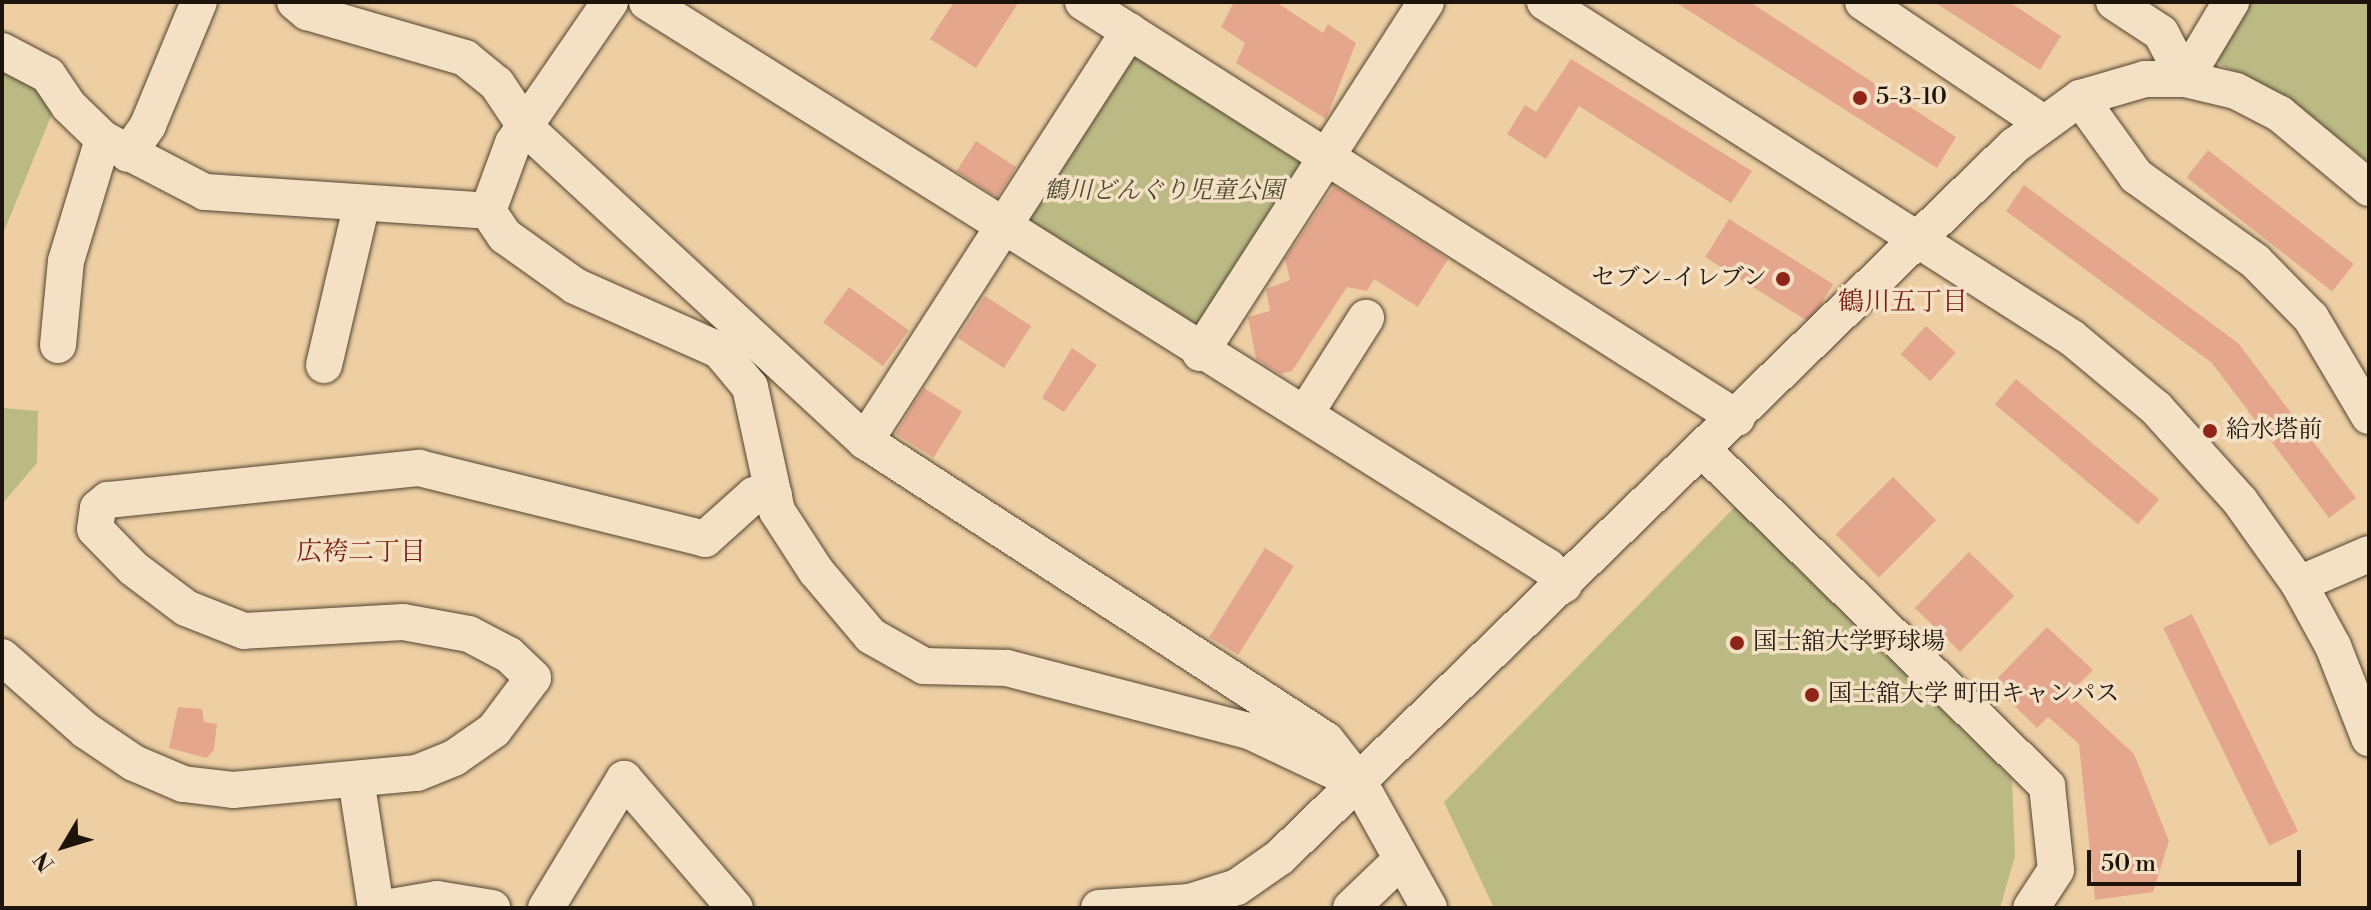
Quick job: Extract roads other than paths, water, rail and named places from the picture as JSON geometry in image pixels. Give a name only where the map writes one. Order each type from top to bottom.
[{"type":"street","points":[[58,345],[66,261],[115,147],[148,125],[199,2]]},
{"type":"street","points":[[295,2],[307,12],[465,58],[497,84],[527,129],[865,441],[1326,740],[1359,782],[1429,908]]},
{"type":"street","points":[[488,211],[513,143],[527,129],[610,2]]},
{"type":"street","points":[[647,2],[1200,353],[1305,414],[1548,567],[1564,585]]},
{"type":"street","points":[[1083,2],[1323,159],[1737,418]]},
{"type":"street","points":[[1200,353],[1426,2]]},
{"type":"street","points":[[1545,2],[2072,338],[2156,408],[2240,501],[2299,584],[2333,646],[2369,738]]},
{"type":"street","points":[[1863,2],[2043,123]]},
{"type":"street","points":[[2114,2],[2161,33],[2185,79]]},
{"type":"street","points":[[2185,79],[2231,2]]},
{"type":"street","points":[[865,441],[1129,31]]},
{"type":"street","points":[[2,51],[48,75],[69,106],[115,147],[205,192],[488,211]]},
{"type":"street","points":[[1099,908],[1235,899],[2043,123],[2080,98],[2145,79],[2185,79],[2236,91],[2280,114],[2369,188]]},
{"type":"street","points":[[2080,98],[2136,176],[2255,261],[2311,318],[2369,416]]},
{"type":"street","points":[[324,365],[362,203]]},
{"type":"street","points":[[488,211],[505,236],[575,286],[719,350],[750,387],[777,511],[816,571],[871,636],[924,666],[1007,668],[1249,731],[1359,782]]},
{"type":"street","points":[[1305,414],[1366,318]]},
{"type":"street","points":[[1703,450],[2047,786],[2056,870],[2031,908]]},
{"type":"street","points":[[2,657],[85,730],[134,763],[183,784],[233,790],[417,773],[454,758],[494,730],[533,678],[509,655],[469,634],[403,622],[244,631],[186,608],[102,540],[94,518],[98,508],[108,500],[419,468],[705,539],[754,495],[774,495]]},
{"type":"street","points":[[2299,584],[2369,554]]},
{"type":"street","points":[[356,779],[376,908]]},
{"type":"street","points":[[546,908],[624,779],[735,908]]},
{"type":"street","points":[[1351,908],[1401,860]]},
{"type":"street","points":[[385,908],[437,899],[492,908]]},
{"type":"place","name":"5-3-10","points":[[1860,98]]},
{"type":"place","name":"セブン-イレブン","points":[[1783,279]]},
{"type":"place","name":"給水塔前","points":[[2210,431]]},
{"type":"place","name":"国士舘大学野球場","points":[[1737,643]]},
{"type":"place","name":"国士舘大学 町田キャンパス","points":[[1812,695]]},
{"type":"district","name":"鶴川五丁目","points":[[1903,303]]},
{"type":"district","name":"広袴二丁目","points":[[361,553]]},
{"type":"park label","name":"鶴川どんぐり児童公園","points":[[1164,192]]}]
